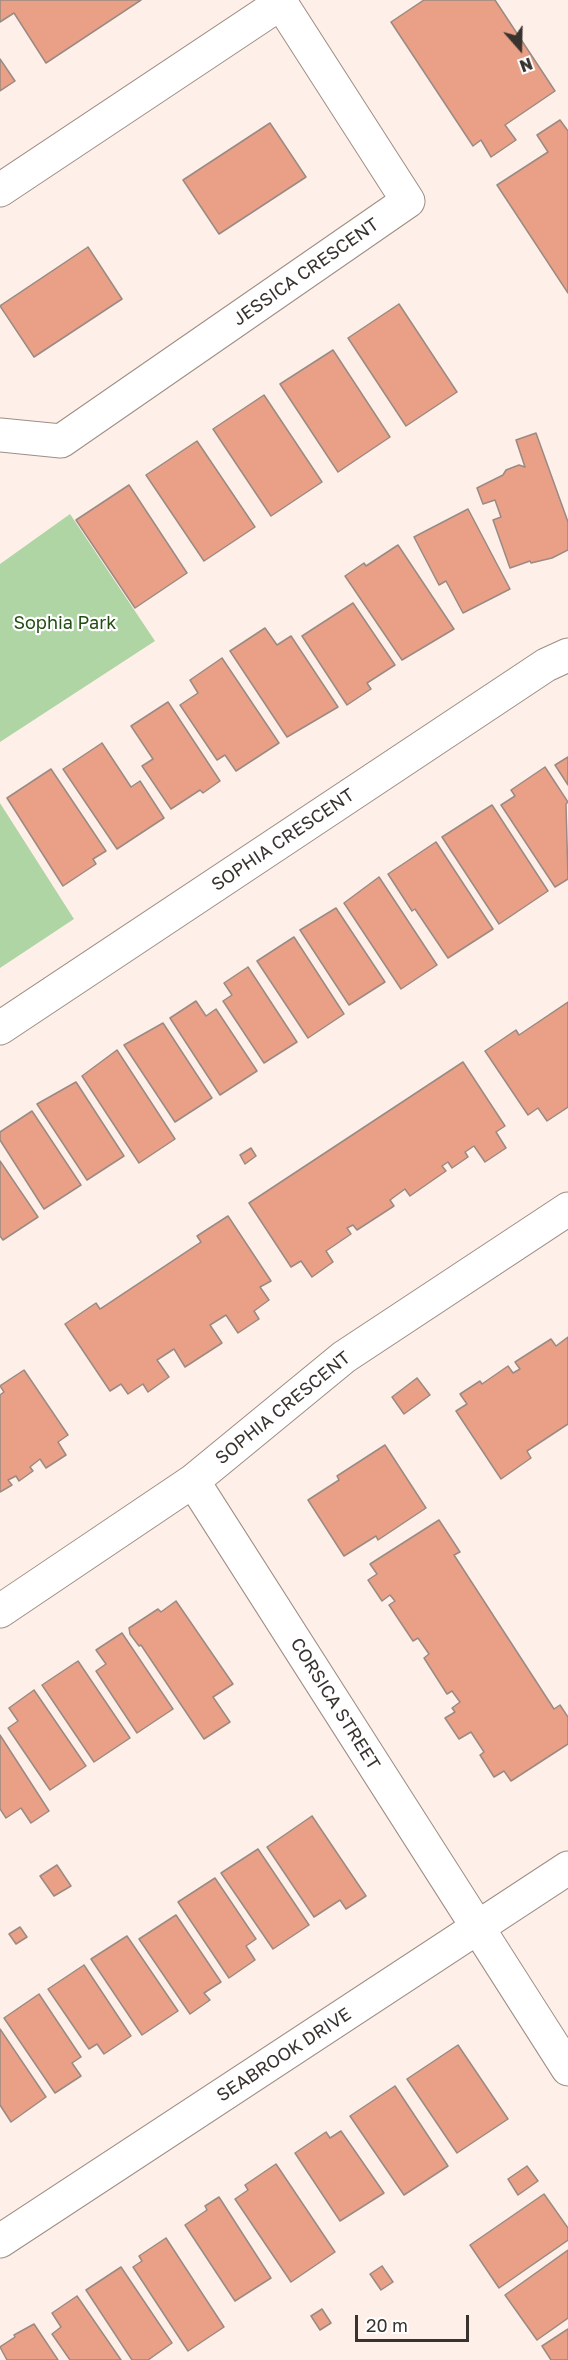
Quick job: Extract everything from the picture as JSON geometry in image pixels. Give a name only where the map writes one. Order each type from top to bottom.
[{"type":"street","name":"JESSICA CRESCENT","points":[[0,190],[280,2],[408,201],[61,441],[0,435]]},
{"type":"street","name":"SOPHIA CRESCENT","points":[[0,1028],[546,665],[568,656]]},
{"type":"street","name":"SOPHIA CRESCENT","points":[[0,1611],[193,1481],[344,1357],[568,1209]]},
{"type":"street","name":"CORSICA STREET","points":[[193,1481],[568,2069]]},
{"type":"street","name":"SEABROOK DRIVE","points":[[0,2241],[568,1868]]},
{"type":"green space","name":"Sophia Park","points":[[70,514],[155,641],[0,742],[0,564]]},
{"type":"green space","points":[[0,803],[74,919],[0,968]]},
{"type":"building","points":[[0,0],[141,0],[46,63],[14,13],[0,22]]},
{"type":"building","points":[[424,0],[495,0],[555,91],[505,125],[516,140],[491,157],[481,140],[473,146],[391,22]]},
{"type":"building","points":[[0,59],[15,81],[0,91]]},
{"type":"building","points":[[560,120],[568,131],[568,293],[497,185],[548,152],[537,135]]},
{"type":"building","points":[[270,123],[306,177],[219,234],[183,180]]},
{"type":"building","points":[[88,247],[122,299],[34,357],[0,306]]},
{"type":"building","points":[[399,304],[457,392],[406,426],[348,338]]},
{"type":"building","points":[[333,350],[390,437],[338,472],[280,384]]},
{"type":"building","points":[[264,395],[322,482],[271,516],[213,429]]},
{"type":"building","points":[[536,433],[568,522],[568,550],[552,558],[531,563],[530,561],[510,568],[493,520],[501,517],[495,500],[483,504],[477,488],[503,475],[506,470],[519,465],[525,467],[516,440]]},
{"type":"building","points":[[197,441],[255,527],[204,561],[146,475]]},
{"type":"building","points":[[129,485],[187,573],[135,608],[76,520]]},
{"type":"building","points":[[468,509],[510,589],[463,613],[446,581],[439,585],[414,537]]},
{"type":"building","points":[[398,545],[454,629],[402,660],[345,576],[364,563],[366,566]]},
{"type":"building","points":[[353,603],[395,665],[367,683],[371,689],[347,705],[302,636]]},
{"type":"building","points":[[265,628],[277,645],[291,636],[338,707],[287,737],[230,651]]},
{"type":"building","points":[[222,658],[279,743],[236,771],[225,755],[217,760],[180,705],[198,693],[190,680]]},
{"type":"building","points":[[168,702],[220,781],[203,793],[200,790],[171,809],[142,766],[153,759],[131,726]]},
{"type":"building","points":[[102,743],[131,787],[140,781],[164,818],[117,849],[63,769]]},
{"type":"building","points":[[568,757],[568,785],[555,765]]},
{"type":"building","points":[[545,767],[568,802],[566,804],[568,879],[555,887],[501,805],[515,796],[511,790]]},
{"type":"building","points":[[51,769],[106,851],[93,859],[96,864],[63,886],[7,798]]},
{"type":"building","points":[[492,805],[548,891],[499,924],[442,837]]},
{"type":"building","points":[[436,842],[493,929],[448,958],[415,909],[412,911],[388,874]]},
{"type":"building","points":[[379,877],[437,965],[401,989],[344,903]]},
{"type":"building","points":[[336,908],[385,982],[349,1005],[300,930]]},
{"type":"building","points":[[294,937],[344,1014],[308,1038],[257,961]]},
{"type":"building","points":[[248,967],[297,1042],[264,1063],[223,1001],[232,995],[224,983]]},
{"type":"building","points":[[196,1001],[206,1016],[216,1009],[257,1071],[220,1095],[170,1018]]},
{"type":"building","points":[[568,1002],[568,1107],[547,1121],[538,1108],[528,1115],[485,1051],[516,1030],[519,1035]]},
{"type":"building","points":[[163,1023],[212,1098],[175,1122],[124,1045]]},
{"type":"building","points":[[117,1050],[175,1139],[139,1163],[82,1076]]},
{"type":"building","points":[[463,1062],[505,1126],[496,1132],[506,1148],[485,1162],[474,1146],[465,1152],[468,1157],[452,1168],[448,1162],[442,1166],[446,1171],[410,1196],[405,1189],[390,1200],[394,1206],[357,1230],[353,1225],[347,1228],[351,1234],[326,1251],[333,1262],[312,1277],[301,1261],[291,1267],[249,1203]]},
{"type":"building","points":[[76,1082],[124,1156],[87,1180],[37,1104]]},
{"type":"building","points":[[32,1111],[81,1185],[44,1209],[0,1140],[0,1132]]},
{"type":"building","points":[[251,1148],[256,1156],[245,1164],[240,1155]]},
{"type":"building","points":[[0,1161],[38,1217],[3,1240],[0,1236]]},
{"type":"building","points":[[228,1216],[271,1281],[260,1287],[269,1300],[254,1311],[259,1319],[238,1333],[226,1315],[210,1325],[222,1343],[185,1367],[174,1349],[157,1360],[169,1377],[148,1392],[143,1384],[128,1394],[121,1384],[110,1391],[65,1324],[96,1303],[100,1309],[201,1242],[197,1236]]},
{"type":"building","points":[[568,1337],[568,1424],[527,1451],[531,1458],[501,1479],[456,1411],[467,1404],[460,1394],[480,1381],[482,1384],[508,1366],[513,1373],[520,1369],[515,1362],[551,1339],[556,1346]]},
{"type":"building","points":[[24,1370],[68,1435],[58,1442],[66,1455],[46,1468],[40,1459],[30,1467],[33,1471],[19,1481],[16,1476],[8,1480],[12,1485],[0,1492],[0,1395],[4,1392],[0,1386]]},
{"type":"building","points":[[417,1378],[430,1395],[404,1414],[392,1397]]},
{"type":"building","points":[[385,1445],[426,1508],[378,1540],[376,1536],[344,1556],[308,1500],[339,1480],[337,1476]]},
{"type":"building","points":[[439,1520],[460,1552],[454,1555],[554,1709],[560,1705],[568,1717],[568,1744],[511,1781],[504,1771],[494,1777],[480,1755],[484,1752],[471,1732],[459,1739],[445,1718],[455,1712],[452,1708],[460,1702],[452,1691],[447,1694],[424,1658],[429,1654],[418,1638],[413,1641],[389,1605],[395,1601],[390,1595],[382,1601],[368,1580],[377,1574],[370,1564]]},
{"type":"building","points":[[176,1601],[233,1684],[213,1697],[230,1722],[204,1739],[141,1645],[139,1646],[130,1634],[129,1628],[158,1609],[161,1612]]},
{"type":"building","points":[[122,1633],[173,1709],[137,1733],[96,1671],[106,1664],[96,1650]]},
{"type":"building","points":[[78,1661],[130,1738],[94,1762],[42,1685]]},
{"type":"building","points":[[34,1690],[86,1766],[50,1790],[8,1728],[18,1721],[9,1708]]},
{"type":"building","points":[[0,1735],[49,1811],[31,1823],[21,1808],[6,1818],[0,1809]]},
{"type":"building","points":[[312,1816],[366,1896],[346,1909],[340,1900],[314,1917],[267,1847]]},
{"type":"building","points":[[258,1849],[309,1925],[273,1949],[221,1873]]},
{"type":"building","points":[[57,1865],[71,1886],[54,1896],[40,1876]]},
{"type":"building","points":[[215,1878],[256,1939],[246,1946],[255,1960],[229,1978],[178,1902]]},
{"type":"building","points":[[176,1915],[221,1982],[204,1993],[210,2000],[190,2014],[139,1939]]},
{"type":"building","points":[[20,1927],[27,1937],[16,1944],[9,1934]]},
{"type":"building","points":[[127,1936],[178,2011],[142,2035],[91,1959]]},
{"type":"building","points":[[84,1965],[131,2036],[104,2054],[97,2044],[89,2049],[48,1989]]},
{"type":"building","points":[[39,1994],[81,2057],[72,2063],[81,2076],[55,2093],[4,2018]]},
{"type":"building","points":[[0,2029],[46,2097],[11,2122],[0,2105]]},
{"type":"building","points":[[458,2045],[508,2119],[457,2153],[407,2079]]},
{"type":"building","points":[[395,2086],[448,2166],[404,2195],[350,2116]]},
{"type":"building","points":[[341,2131],[384,2193],[340,2221],[295,2153],[326,2132],[330,2138]]},
{"type":"building","points":[[276,2164],[335,2252],[291,2282],[235,2199],[248,2190],[245,2185]]},
{"type":"building","points":[[527,2166],[538,2181],[518,2195],[508,2179]]},
{"type":"building","points":[[544,2194],[568,2228],[568,2240],[499,2288],[470,2245]]},
{"type":"building","points":[[219,2197],[271,2278],[235,2301],[185,2225],[207,2210],[205,2206]]},
{"type":"building","points":[[166,2238],[224,2327],[188,2351],[133,2267],[142,2261],[139,2256]]},
{"type":"building","points":[[568,2250],[568,2318],[537,2340],[505,2295]]},
{"type":"building","points":[[382,2266],[393,2282],[381,2290],[370,2274]]},
{"type":"building","points":[[121,2267],[172,2343],[148,2360],[132,2360],[86,2290]]},
{"type":"building","points":[[77,2296],[121,2360],[70,2360],[52,2334],[61,2327],[52,2313]]},
{"type":"building","points":[[322,2309],[331,2323],[320,2330],[311,2316]]},
{"type":"building","points":[[34,2324],[58,2360],[7,2360],[0,2347],[15,2337],[14,2335]]},
{"type":"building","points":[[568,2329],[568,2360],[551,2360],[542,2346]]}]
